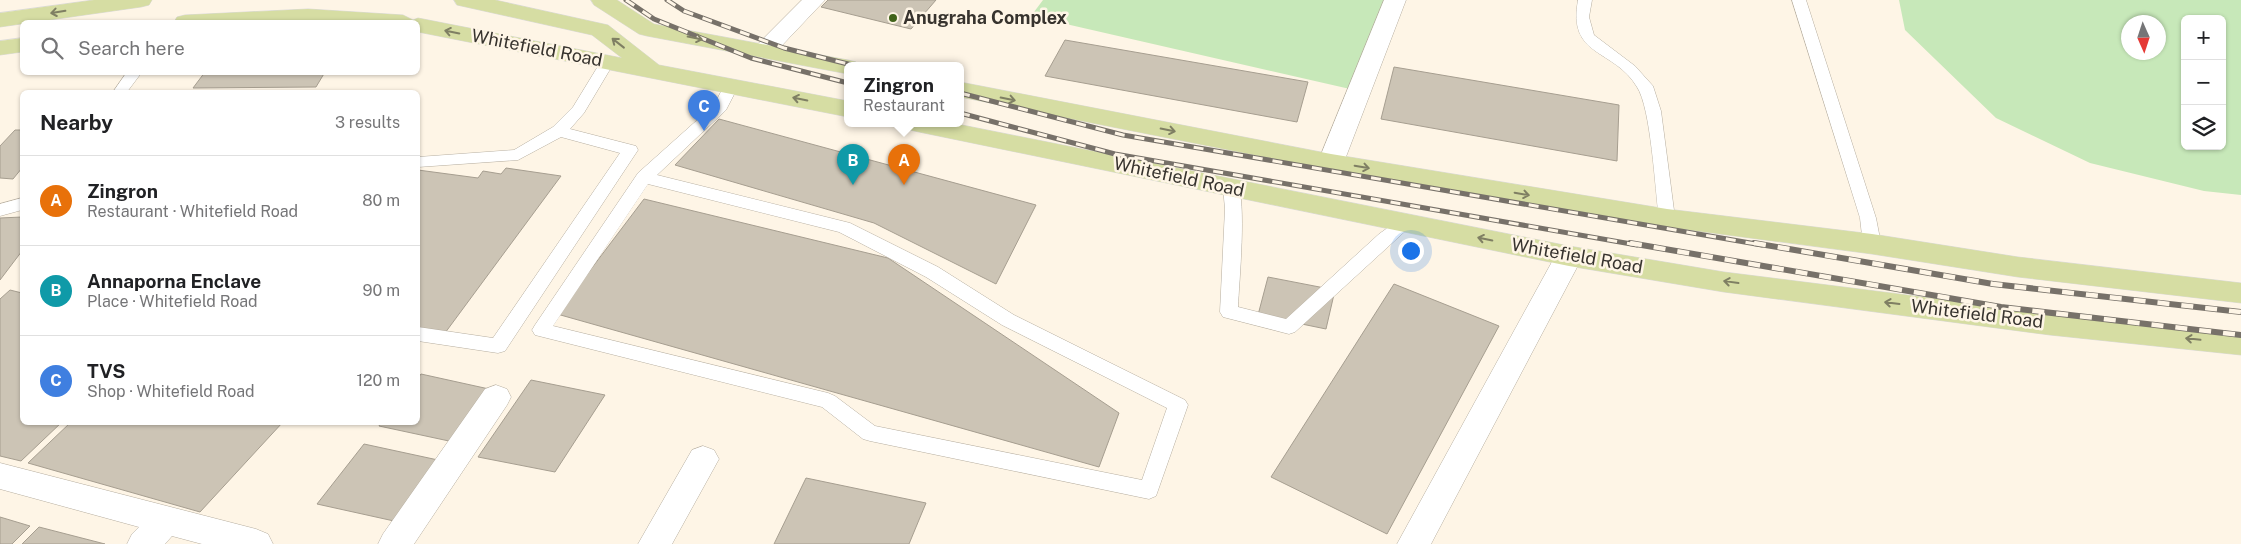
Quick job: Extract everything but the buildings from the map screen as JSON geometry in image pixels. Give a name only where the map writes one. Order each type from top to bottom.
[{"type":"main road","points":[[0,20],[141,0]]},
{"type":"main road","name":"Whitefield Road","points":[[465,0],[600,30],[656,73]]},
{"type":"main road","points":[[602,0],[648,29],[844,66]]},
{"type":"main road","points":[[635,0],[648,29]]},
{"type":"main road","points":[[210,20],[308,16],[371,20]]},
{"type":"main road","name":"Whitefield Road","points":[[420,25],[608,61],[656,73],[731,85],[844,108]]},
{"type":"main road","points":[[0,48],[20,45]]},
{"type":"main road","points":[[964,90],[1331,162],[1667,218],[1872,244],[2018,267],[2241,292]]},
{"type":"main road","name":"Whitefield Road","points":[[934,127],[1569,256],[1744,284],[2050,324],[2241,344]]},
{"type":"street","points":[[764,51],[814,0]]},
{"type":"street","points":[[1331,162],[1395,0]]},
{"type":"street","points":[[1414,544],[1569,256]]},
{"type":"street","points":[[395,544],[496,397]]},
{"type":"street","points":[[655,544],[703,459]]},
{"type":"street","points":[[0,476],[256,544]]},
{"type":"street","points":[[144,544],[166,520]]},
{"type":"lane","points":[[1584,0],[1582,17],[1587,37],[1630,68],[1645,86],[1653,111],[1667,218]]},
{"type":"lane","points":[[1799,0],[1868,218],[1872,244]]},
{"type":"lane","points":[[420,162],[518,155],[537,142],[559,131],[579,110],[608,61]]},
{"type":"lane","points":[[122,90],[133,75]]},
{"type":"lane","points":[[644,177],[844,227],[932,272],[1008,320],[1178,405],[1149,490],[870,433],[828,401],[541,330],[644,177],[721,107],[731,85]]},
{"type":"lane","points":[[420,334],[498,346],[630,150],[559,131]]},
{"type":"lane","points":[[1231,187],[1233,208],[1228,312],[1289,327],[1385,238],[1406,223]]},
{"type":"lane","points":[[0,210],[20,205]]},
{"type":"green space","points":[[1043,0],[1387,0],[1350,89],[1031,16]]},
{"type":"green space","points":[[1899,0],[2241,0],[2241,195],[2204,191],[2090,163],[1996,118],[1905,30]]},
{"type":"railway","points":[[626,0],[654,19],[751,58],[844,82]]},
{"type":"railway","points":[[667,0],[684,11],[784,48],[844,63]]},
{"type":"railway","points":[[964,94],[1123,135],[1762,245]]},
{"type":"railway","points":[[964,114],[1115,154],[1637,245]]},
{"type":"railway","points":[[1630,243],[2001,307],[2241,335]]},
{"type":"railway","points":[[1754,243],[1993,284],[2241,312]]},
{"type":"place","name":"Anugraha Complex","points":[[893,18]]},
{"type":"place","name":"TVS","points":[[704,131]]},
{"type":"place","name":"Annaporna Enclave","points":[[853,185]]},
{"type":"place","name":"Zingron","points":[[904,185]]}]
